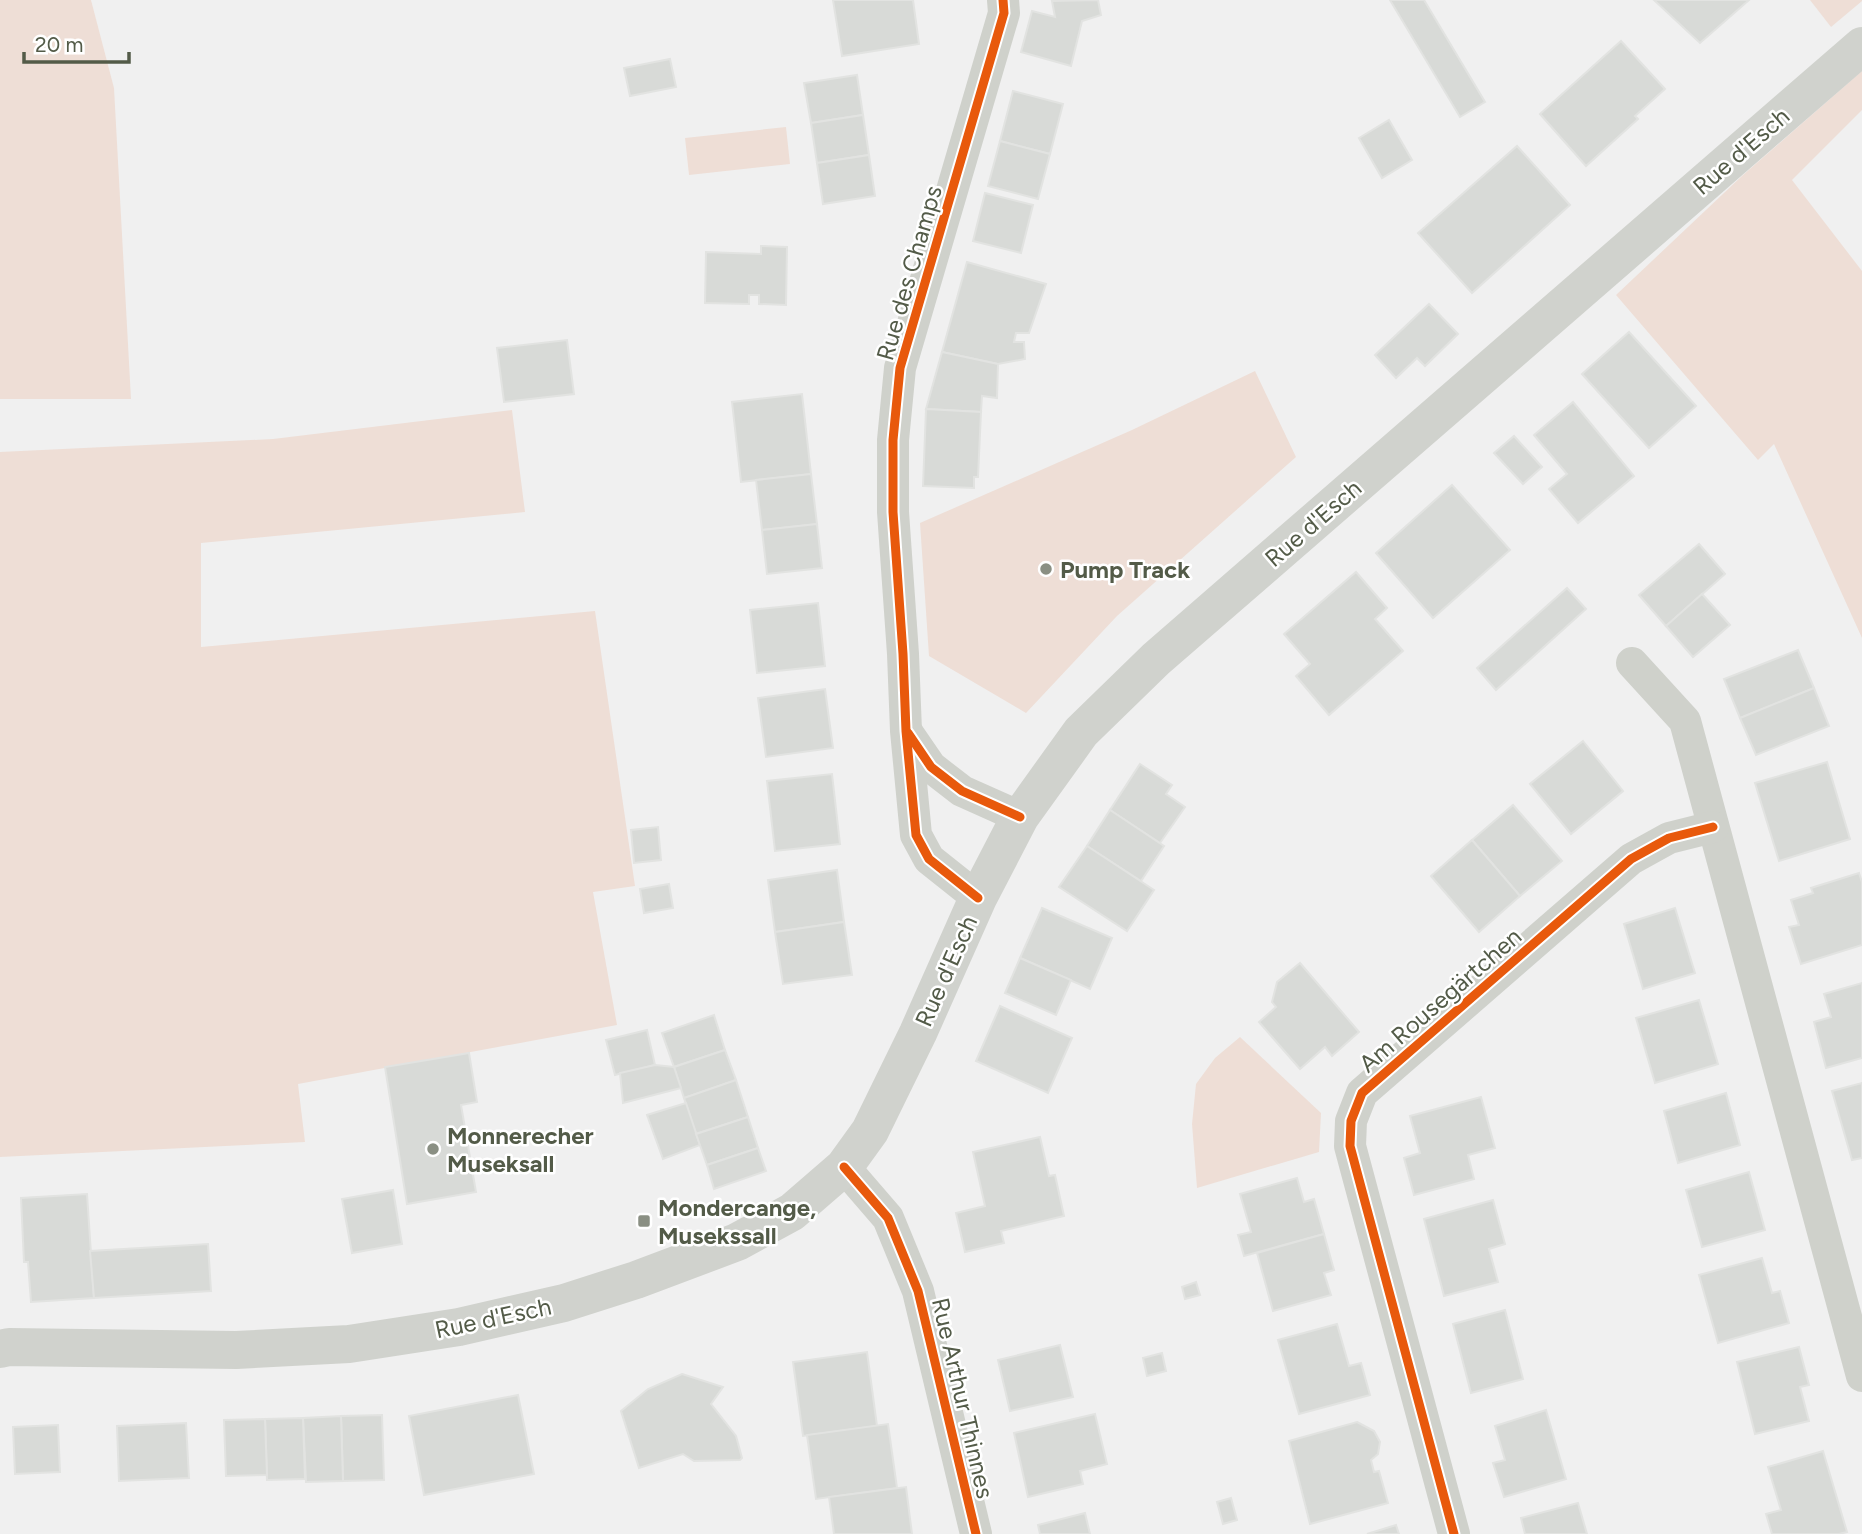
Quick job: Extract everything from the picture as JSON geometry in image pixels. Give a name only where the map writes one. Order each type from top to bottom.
[{"type":"main road","name":"Rue d'Esch","points":[[0,1349],[236,1350],[349,1344],[459,1327],[564,1303],[636,1280],[737,1242],[792,1212],[844,1167],[876,1119],[978,898],[1020,817],[1081,732],[1156,659],[1862,46]]},
{"type":"street","name":"Rue des Champs","points":[[978,898],[929,859],[916,835],[906,731],[893,512],[893,440],[900,368],[1004,13],[1003,0]]},
{"type":"street","points":[[1632,663],[1685,721],[1862,1376]]},
{"type":"street","points":[[906,731],[931,767],[962,790],[1020,817]]},
{"type":"street","name":"Am Rousegärtchen","points":[[1454,1534],[1350,1146],[1351,1121],[1362,1093],[1631,859],[1669,838],[1713,827]]},
{"type":"street","name":"Rue Arthur Thinnes","points":[[844,1167],[888,1218],[918,1291],[976,1534]]},
{"type":"shaded area","points":[[0,0],[91,0],[114,88],[131,399],[0,399]]},
{"type":"shaded area","points":[[1810,0],[1862,0],[1862,1],[1831,27]]},
{"type":"shaded area","points":[[1862,71],[1862,110],[1792,180],[1862,271],[1862,638],[1774,444],[1758,460],[1616,295],[1743,175]]},
{"type":"shaded area","points":[[786,127],[790,164],[689,175],[685,138]]},
{"type":"shaded area","name":"Pump Track","points":[[1255,371],[1296,457],[1117,616],[1026,713],[929,656],[920,523],[1132,430]]},
{"type":"shaded area","points":[[512,410],[525,512],[201,543],[201,647],[595,611],[635,886],[593,892],[617,1025],[298,1084],[305,1142],[0,1157],[0,452],[273,439]]},
{"type":"shaded area","points":[[1240,1037],[1321,1113],[1319,1152],[1197,1188],[1192,1124],[1196,1084],[1215,1058]]},
{"type":"building","points":[[833,0],[913,0],[919,44],[842,56]]},
{"type":"building","points":[[1098,0],[1101,15],[1082,21],[1071,66],[1021,52],[1032,11],[1055,17],[1052,1]]},
{"type":"building","points":[[1390,0],[1424,0],[1485,102],[1460,117]]},
{"type":"building","points":[[1654,0],[1749,0],[1700,43]]},
{"type":"building","points":[[1621,41],[1665,89],[1635,116],[1638,119],[1586,166],[1540,114]]},
{"type":"building","points":[[670,59],[676,87],[630,96],[624,68]]},
{"type":"building","points":[[857,75],[863,115],[811,123],[804,83]]},
{"type":"building","points":[[1013,91],[1063,104],[1050,154],[1000,141]]},
{"type":"building","points":[[863,115],[869,155],[817,163],[811,123]]},
{"type":"building","points":[[1389,120],[1412,160],[1382,178],[1359,138]]},
{"type":"building","points":[[1000,141],[1050,154],[1038,199],[988,186]]},
{"type":"building","points":[[1517,146],[1570,205],[1472,293],[1418,233]]},
{"type":"building","points":[[869,155],[875,196],[823,204],[817,163]]},
{"type":"building","points":[[985,193],[1033,205],[1021,253],[973,241]]},
{"type":"building","points":[[761,246],[787,247],[786,305],[759,304],[759,295],[749,295],[749,304],[705,303],[706,252],[761,254]]},
{"type":"building","points":[[967,262],[1046,284],[1029,333],[1016,333],[1014,342],[1024,342],[1025,359],[998,364],[942,352]]},
{"type":"building","points":[[1429,304],[1458,334],[1425,366],[1417,358],[1396,378],[1375,355]]},
{"type":"building","points":[[1629,332],[1696,406],[1649,448],[1582,374]]},
{"type":"building","points":[[567,340],[574,394],[504,402],[497,348]]},
{"type":"building","points":[[942,352],[998,364],[997,398],[982,396],[981,412],[926,409]]},
{"type":"building","points":[[802,394],[811,474],[741,482],[732,402]]},
{"type":"building","points":[[1573,402],[1634,476],[1578,523],[1549,489],[1567,474],[1534,435]]},
{"type":"building","points":[[926,409],[981,412],[978,477],[974,477],[974,488],[923,486]]},
{"type":"building","points":[[1514,436],[1542,467],[1523,484],[1494,453]]},
{"type":"building","points":[[811,474],[817,524],[762,530],[756,480]]},
{"type":"building","points":[[1452,485],[1510,550],[1433,618],[1376,553]]},
{"type":"building","points":[[817,524],[822,568],[767,574],[762,530]]},
{"type":"building","points":[[1699,544],[1725,574],[1666,626],[1639,595]]},
{"type":"building","points":[[1356,572],[1387,608],[1375,619],[1403,651],[1329,715],[1296,676],[1310,664],[1284,634]]},
{"type":"building","points":[[1567,588],[1586,609],[1496,690],[1477,668]]},
{"type":"building","points":[[1702,594],[1730,625],[1693,657],[1666,626]]},
{"type":"building","points":[[818,603],[825,666],[757,673],[750,610]]},
{"type":"building","points":[[1798,650],[1814,688],[1740,718],[1724,679]]},
{"type":"building","points":[[1814,688],[1829,726],[1756,755],[1740,718]]},
{"type":"building","points":[[825,689],[833,748],[766,757],[758,698]]},
{"type":"building","points":[[1583,741],[1623,791],[1571,834],[1530,784]]},
{"type":"building","points":[[1827,762],[1850,839],[1779,861],[1755,783]]},
{"type":"building","points":[[1140,764],[1172,785],[1166,794],[1185,807],[1160,843],[1110,810]]},
{"type":"building","points":[[832,774],[840,844],[775,851],[767,781]]},
{"type":"building","points":[[1513,805],[1562,861],[1520,896],[1472,840]]},
{"type":"building","points":[[1110,810],[1164,846],[1141,881],[1087,846]]},
{"type":"building","points":[[658,827],[661,860],[634,863],[631,830]]},
{"type":"building","points":[[1472,840],[1520,896],[1479,932],[1431,876]]},
{"type":"building","points":[[1087,846],[1154,890],[1127,931],[1059,887]]},
{"type":"building","points":[[837,870],[844,922],[775,932],[768,880]]},
{"type":"building","points":[[1859,873],[1862,882],[1862,945],[1801,964],[1789,927],[1799,925],[1791,900],[1813,893],[1811,888]]},
{"type":"building","points":[[669,884],[673,908],[644,913],[640,889]]},
{"type":"building","points":[[1042,908],[1112,938],[1090,989],[1020,958]]},
{"type":"building","points":[[1675,908],[1695,973],[1643,989],[1624,924]]},
{"type":"building","points":[[844,922],[852,975],[783,984],[775,932]]},
{"type":"building","points":[[1020,958],[1071,980],[1056,1015],[1005,993]]},
{"type":"building","points":[[1300,963],[1359,1032],[1332,1056],[1325,1047],[1300,1069],[1259,1022],[1276,1007],[1272,1002],[1277,982]]},
{"type":"building","points":[[1862,983],[1862,1058],[1826,1068],[1814,1022],[1831,1017],[1824,994]]},
{"type":"building","points":[[1699,1000],[1718,1064],[1655,1083],[1636,1018]]},
{"type":"building","points":[[1000,1006],[1072,1038],[1048,1093],[976,1061]]},
{"type":"building","points":[[714,1015],[725,1050],[674,1067],[662,1033]]},
{"type":"building","points":[[647,1030],[655,1065],[615,1075],[606,1040]]},
{"type":"building","points":[[725,1050],[736,1080],[684,1098],[674,1067]]},
{"type":"building","name":"Monnerecher Museksall","points":[[469,1053],[477,1102],[461,1105],[476,1192],[407,1204],[385,1067]]},
{"type":"building","points":[[655,1065],[674,1067],[681,1088],[623,1103],[620,1073]]},
{"type":"building","points":[[736,1080],[748,1117],[696,1134],[684,1098]]},
{"type":"building","points":[[1862,1083],[1862,1158],[1852,1160],[1832,1091]]},
{"type":"building","points":[[1726,1093],[1740,1145],[1678,1163],[1664,1111]]},
{"type":"building","points":[[1481,1097],[1495,1148],[1468,1155],[1474,1179],[1414,1195],[1404,1158],[1420,1153],[1410,1116]]},
{"type":"building","points":[[686,1103],[700,1145],[663,1159],[647,1115]]},
{"type":"building","points":[[748,1117],[758,1148],[707,1165],[696,1134]]},
{"type":"building","points":[[1040,1137],[1049,1176],[1055,1175],[1064,1216],[1001,1231],[1004,1243],[965,1252],[956,1213],[985,1206],[973,1152]]},
{"type":"building","points":[[758,1148],[766,1171],[714,1189],[707,1165]]},
{"type":"building","points":[[1749,1172],[1765,1230],[1702,1247],[1686,1190]]},
{"type":"building","points":[[1297,1178],[1304,1202],[1314,1199],[1324,1234],[1244,1256],[1238,1235],[1251,1232],[1240,1194]]},
{"type":"building","points":[[393,1190],[402,1244],[352,1253],[342,1199]]},
{"type":"building","points":[[87,1194],[94,1298],[31,1302],[28,1262],[24,1262],[21,1198]]},
{"type":"building","points":[[1493,1200],[1505,1244],[1489,1249],[1498,1282],[1444,1296],[1424,1219]]},
{"type":"building","points":[[1324,1234],[1334,1270],[1324,1273],[1331,1295],[1273,1311],[1257,1253]]},
{"type":"building","points":[[208,1244],[211,1291],[94,1298],[90,1251]]},
{"type":"building","points":[[1762,1258],[1772,1293],[1780,1291],[1789,1323],[1718,1343],[1699,1275]]},
{"type":"building","points":[[1196,1282],[1200,1295],[1185,1299],[1182,1287]]},
{"type":"building","points":[[1505,1310],[1523,1379],[1471,1393],[1453,1324]]},
{"type":"building","points":[[1337,1324],[1349,1366],[1361,1363],[1370,1395],[1299,1414],[1278,1340]]},
{"type":"building","points":[[1060,1345],[1073,1397],[1010,1411],[998,1360]]},
{"type":"building","points":[[1799,1347],[1809,1385],[1800,1387],[1809,1421],[1755,1434],[1737,1362]]},
{"type":"building","points":[[867,1352],[877,1426],[803,1436],[793,1362]]},
{"type":"building","points":[[1162,1353],[1166,1371],[1147,1376],[1143,1358]]},
{"type":"building","points":[[682,1374],[723,1387],[711,1404],[736,1436],[742,1458],[740,1460],[694,1461],[683,1454],[639,1468],[621,1411],[648,1389]]},
{"type":"building","points":[[518,1395],[534,1474],[424,1495],[409,1416]]},
{"type":"building","points":[[1546,1410],[1566,1479],[1504,1497],[1493,1463],[1505,1460],[1495,1426]]},
{"type":"building","points":[[1095,1414],[1107,1464],[1080,1471],[1083,1484],[1028,1497],[1014,1433]]},
{"type":"building","points":[[382,1415],[384,1480],[343,1481],[341,1416]]},
{"type":"building","points":[[341,1416],[343,1481],[306,1482],[303,1418]]},
{"type":"building","points":[[303,1418],[305,1479],[267,1480],[265,1419]]},
{"type":"building","points":[[265,1419],[267,1475],[226,1476],[224,1420]]},
{"type":"building","points":[[1357,1422],[1374,1431],[1380,1442],[1378,1454],[1371,1460],[1374,1472],[1379,1471],[1388,1503],[1310,1524],[1289,1441]]},
{"type":"building","points":[[186,1423],[189,1478],[119,1481],[117,1426]]},
{"type":"building","points":[[888,1424],[897,1488],[816,1499],[807,1435]]},
{"type":"building","points":[[58,1425],[60,1472],[15,1474],[13,1427]]},
{"type":"building","points":[[1823,1451],[1847,1532],[1772,1534],[1766,1514],[1781,1510],[1768,1467]]},
{"type":"building","points":[[906,1487],[912,1534],[834,1534],[829,1497]]},
{"type":"building","points":[[1231,1498],[1237,1520],[1223,1524],[1217,1502]]},
{"type":"building","points":[[1578,1503],[1587,1534],[1525,1534],[1521,1518]]},
{"type":"building","points":[[1085,1513],[1090,1534],[1040,1534],[1038,1525]]},
{"type":"building","points":[[1396,1525],[1399,1534],[1367,1534]]},
{"type":"cycle path","points":[[978,898],[929,859],[916,835],[906,731],[893,512],[893,440],[900,368],[1004,13],[1003,0]]},
{"type":"cycle path","points":[[908,733],[931,767],[962,791],[1020,817]]},
{"type":"cycle path","points":[[1454,1534],[1350,1146],[1351,1121],[1362,1093],[1631,859],[1669,838],[1713,827]]},
{"type":"cycle path","points":[[844,1167],[888,1218],[918,1291],[976,1534]]},
{"type":"place","name":"Pump Track","points":[[1046,569]]},
{"type":"place","name":"Monnerecher Museksall","points":[[433,1149]]},
{"type":"place","name":"Mondercange, Musekssall","points":[[644,1221]]}]
